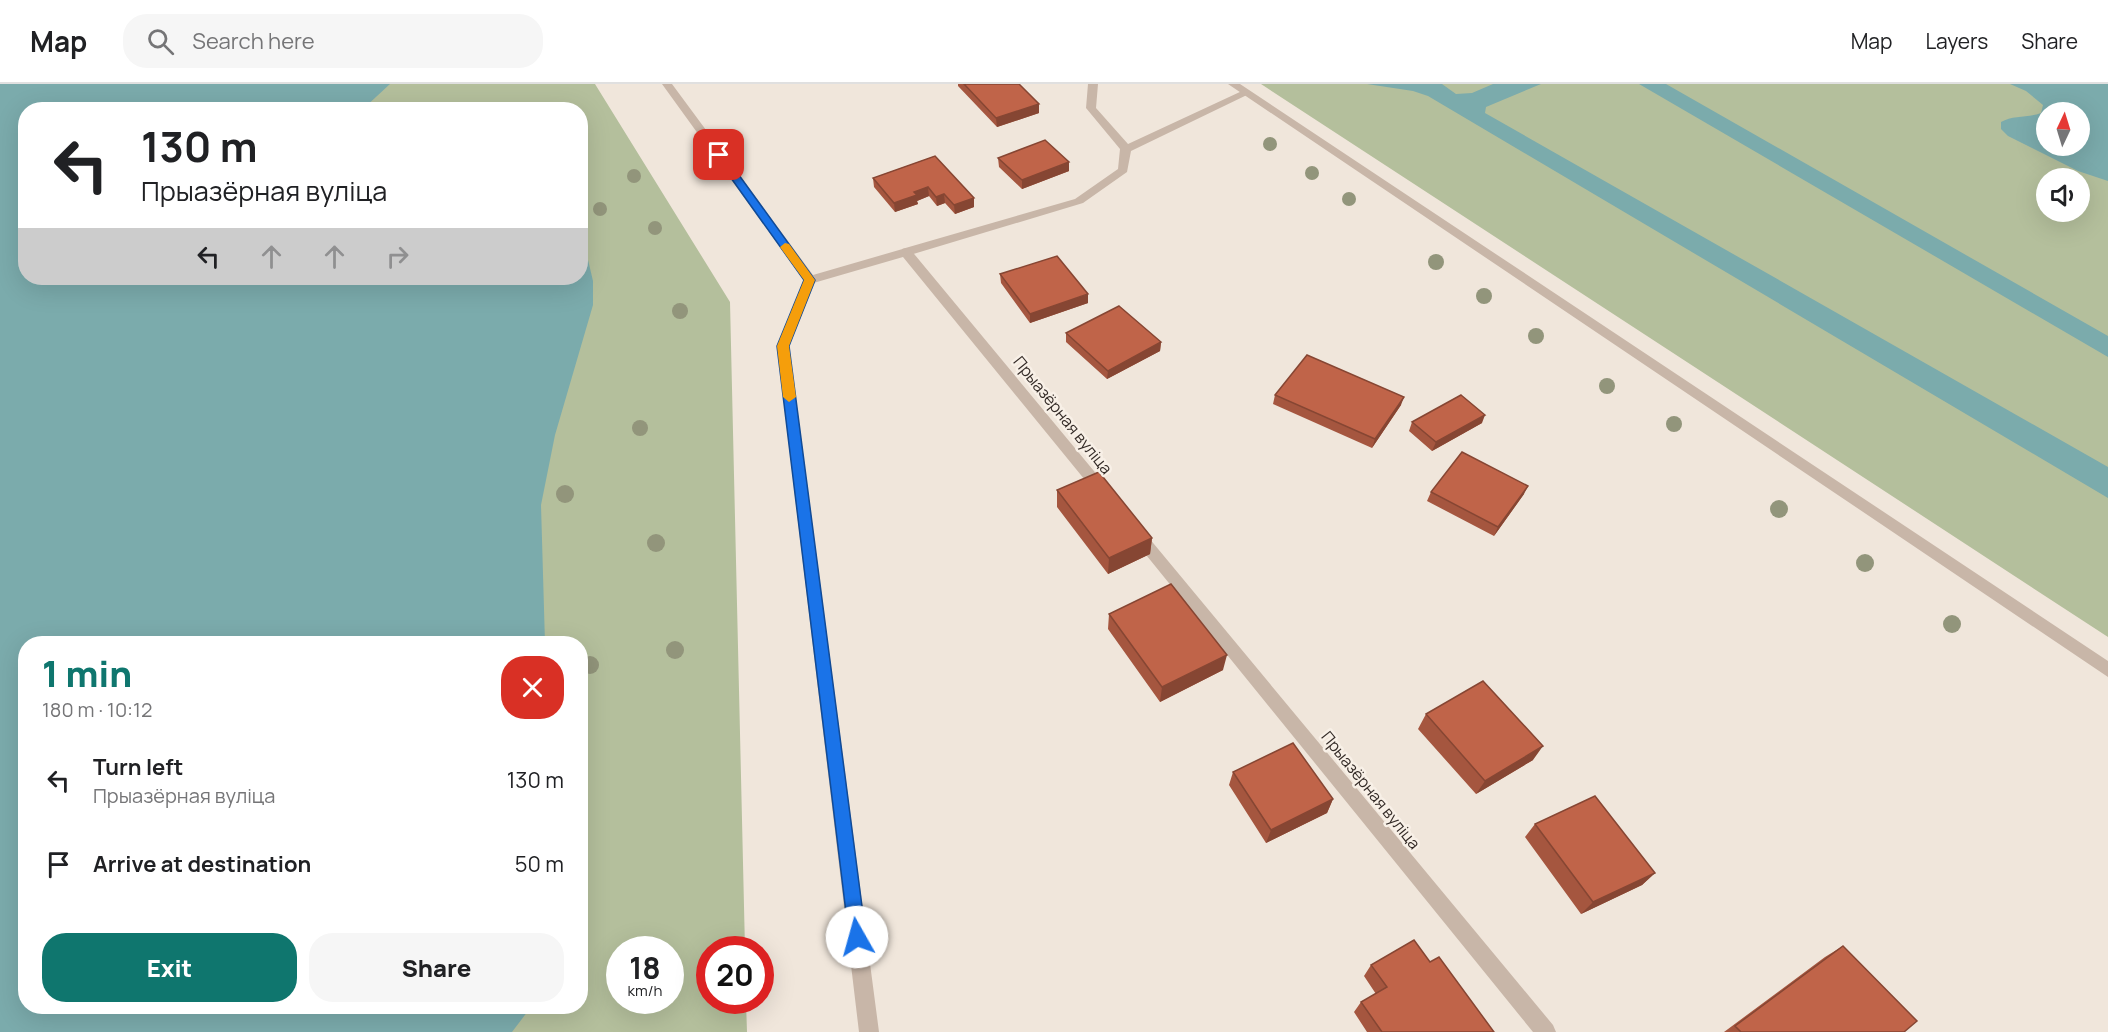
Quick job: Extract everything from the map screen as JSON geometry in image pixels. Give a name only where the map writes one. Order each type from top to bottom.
[{"type":"street","points":[[667,84],[810,280]]},
{"type":"street","points":[[1094,84],[1091,108],[1126,149]]},
{"type":"street","points":[[1233,84],[2108,670]]},
{"type":"street","points":[[1126,149],[1246,93]]},
{"type":"street","points":[[810,280],[1079,201],[1122,170],[1126,149]]},
{"type":"street","name":"Прыазёрная вуліца","points":[[906,252],[1109,500]]},
{"type":"street","points":[[810,280],[783,346],[869,1032]]},
{"type":"street","name":"Прыазёрная вуліца","points":[[1132,527],[1546,1032]]},
{"type":"green space","points":[[0,84],[595,84],[730,302],[745,936],[696,936],[696,1014],[746,1014],[747,1032],[0,1032]]},
{"type":"green space","points":[[1261,84],[2108,84],[2108,637]]},
{"type":"water","points":[[0,84],[390,84],[371,102],[18,102],[18,285],[588,285],[588,260],[593,281],[593,305],[555,435],[541,505],[545,636],[18,636],[18,1014],[526,1014],[512,1032],[0,1032]]},
{"type":"water","points":[[1367,84],[1442,84],[1456,94],[1472,93],[1493,84],[1541,84],[1486,107],[1485,113],[2108,467],[2108,498],[1428,96],[1413,91]]},
{"type":"water","points":[[1639,84],[1666,84],[2108,336],[2108,357]]},
{"type":"water","points":[[2010,84],[2108,84],[2108,181],[2090,175],[2090,168],[2072,168],[2048,156],[2090,156],[2090,102],[2039,102],[2026,91]]},
{"type":"water","points":[[2036,114],[2036,150],[2008,136],[2001,129],[2001,122],[2016,117]]},
{"type":"building","points":[[964,84],[1019,84],[1039,104],[996,118]]},
{"type":"building","points":[[1045,140],[1069,162],[1022,180],[998,158]]},
{"type":"building","points":[[935,156],[974,198],[954,205],[944,194],[936,197],[928,187],[914,192],[917,195],[894,203],[873,178]]},
{"type":"building","points":[[1057,256],[1088,294],[1030,314],[1000,274]]},
{"type":"building","points":[[1119,306],[1161,342],[1108,371],[1066,333]]},
{"type":"building","points":[[1307,355],[1404,397],[1375,439],[1275,395]]},
{"type":"building","points":[[1461,395],[1485,415],[1436,442],[1412,422]]},
{"type":"building","points":[[1462,452],[1528,486],[1498,527],[1431,492]]},
{"type":"building","points":[[1099,472],[1152,538],[1109,558],[1057,490]]},
{"type":"building","points":[[1171,584],[1227,655],[1162,687],[1109,614]]},
{"type":"building","points":[[1483,681],[1543,746],[1485,781],[1426,714]]},
{"type":"building","points":[[1293,743],[1333,799],[1271,830],[1233,772]]},
{"type":"building","points":[[1595,796],[1655,873],[1593,902],[1535,824]]},
{"type":"building","points":[[1414,940],[1430,962],[1439,957],[1494,1032],[1382,1032],[1361,1002],[1387,987],[1371,965]]},
{"type":"building","points":[[1843,946],[1917,1021],[1904,1032],[1741,1032],[1735,1026]]},
{"type":"slow traffic","points":[[785,247],[810,280],[783,346],[789,397]]},
{"type":"route","points":[[719,155],[810,280],[783,346],[857,937]]}]
